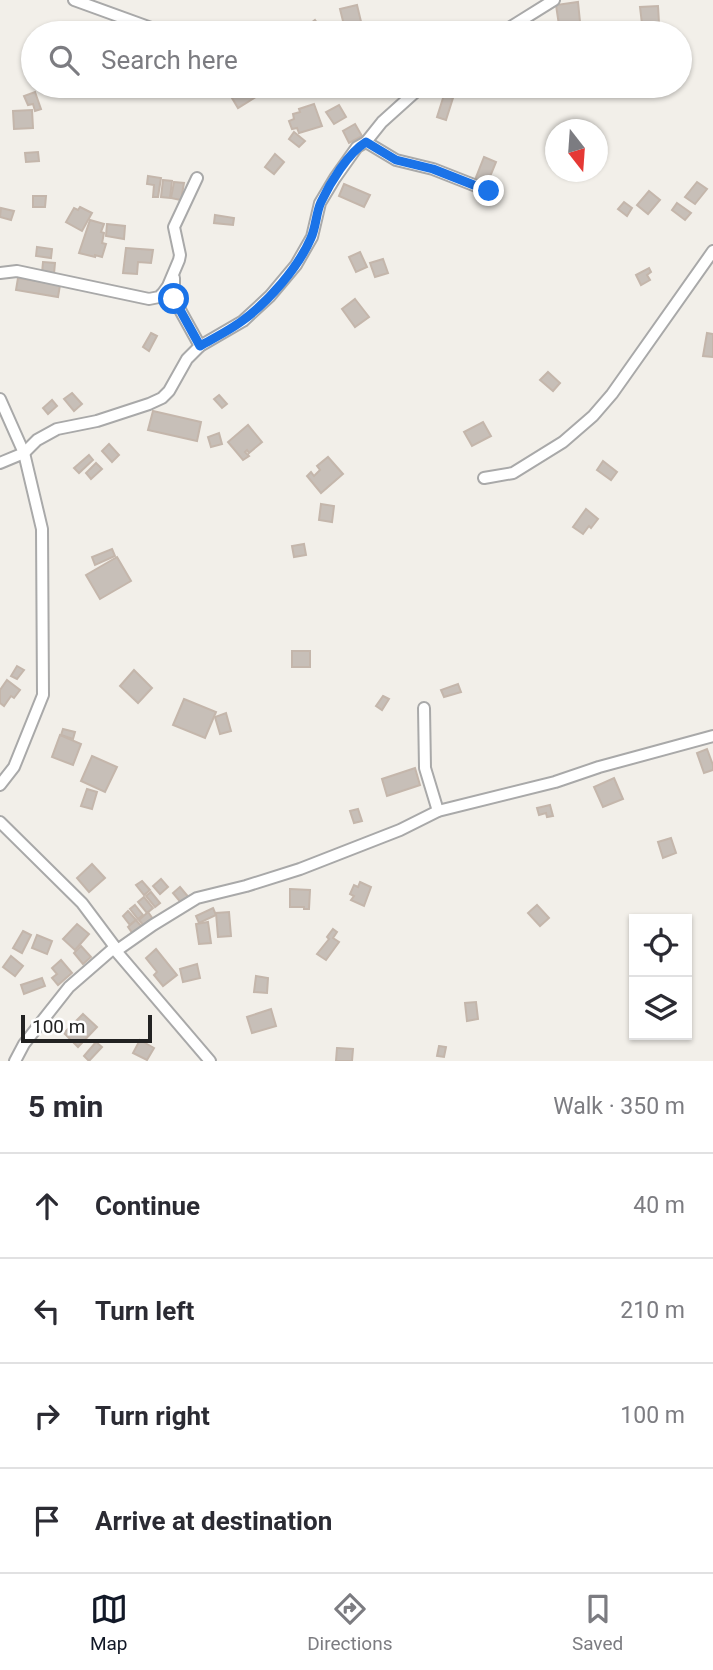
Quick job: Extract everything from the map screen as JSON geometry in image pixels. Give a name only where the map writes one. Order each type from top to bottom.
[{"type":"street","points":[[74,0],[132,21]]},
{"type":"street","points":[[520,21],[554,0]]},
{"type":"street","points":[[0,463],[24,453],[37,440],[57,429],[97,421],[162,398],[169,391],[187,359],[200,346],[243,321],[270,296],[296,265],[312,237],[320,203],[335,178],[357,148],[409,98]]},
{"type":"street","points":[[366,142],[396,160],[433,169],[489,191]]},
{"type":"street","points":[[0,273],[17,271],[149,299],[159,297],[174,272],[180,255],[174,227],[197,178]]},
{"type":"street","points":[[484,478],[513,473],[563,442],[593,416],[612,394],[713,251]]},
{"type":"street","points":[[174,272],[174,299],[200,346]]},
{"type":"street","points":[[0,399],[24,453],[42,529],[43,695],[14,767],[0,785]]},
{"type":"street","points":[[424,708],[425,768],[438,811]]},
{"type":"street","points":[[15,1061],[24,1044],[69,987],[116,949],[197,898],[300,869],[400,830],[438,811],[555,782],[599,767],[713,736]]},
{"type":"street","points":[[0,822],[82,903],[116,949],[210,1061]]},
{"type":"building","points":[[578,2],[580,21],[558,21],[556,5]]},
{"type":"building","points":[[357,5],[361,21],[343,21],[340,9]]},
{"type":"building","points":[[658,6],[659,21],[642,21],[640,7]]},
{"type":"building","points":[[25,98],[37,98],[41,109],[35,111],[33,104],[28,105]]},
{"type":"building","points":[[232,98],[254,98],[238,108]]},
{"type":"building","points":[[443,98],[453,98],[446,120],[437,117]]},
{"type":"building","points":[[314,104],[322,126],[299,133],[297,128],[292,129],[289,121],[294,119],[293,114]]},
{"type":"building","points":[[339,105],[346,117],[334,124],[326,112]]},
{"type":"building","points":[[32,110],[33,128],[14,129],[13,111]]},
{"type":"building","points":[[355,124],[362,136],[349,143],[343,131]]},
{"type":"building","points":[[294,132],[305,141],[299,147],[289,139]]},
{"type":"building","points":[[38,152],[39,161],[26,162],[25,153]]},
{"type":"building","points":[[275,154],[284,162],[274,174],[265,167]]},
{"type":"building","points":[[484,157],[496,162],[487,184],[475,180]]},
{"type":"building","points":[[148,176],[161,178],[158,197],[153,197],[154,185],[147,184]]},
{"type":"building","points":[[163,180],[172,181],[170,198],[161,197]]},
{"type":"building","points":[[174,182],[184,183],[181,200],[171,198]]},
{"type":"building","points":[[697,182],[707,189],[695,204],[685,197]]},
{"type":"building","points":[[344,184],[370,195],[364,207],[339,196]]},
{"type":"building","points":[[649,191],[660,200],[648,214],[637,205]]},
{"type":"building","points":[[33,196],[46,196],[45,207],[33,207]]},
{"type":"building","points":[[624,202],[632,208],[627,216],[618,209]]},
{"type":"building","points":[[677,203],[691,213],[685,220],[672,210]]},
{"type":"building","points":[[80,207],[92,213],[82,231],[66,222],[74,208],[78,210]]},
{"type":"building","points":[[1,208],[14,211],[11,220],[0,217]]},
{"type":"building","points":[[215,215],[234,218],[233,225],[214,223]]},
{"type":"building","points":[[90,220],[104,224],[101,232],[104,233],[102,243],[106,244],[102,257],[79,253]]},
{"type":"building","points":[[107,224],[125,226],[124,239],[106,236]]},
{"type":"building","points":[[37,247],[52,249],[51,258],[36,256]]},
{"type":"building","points":[[126,248],[153,250],[151,263],[138,262],[137,274],[123,273]]},
{"type":"building","points":[[360,252],[367,267],[356,272],[349,257]]},
{"type":"building","points":[[383,259],[388,273],[375,277],[370,263]]},
{"type":"building","points":[[43,262],[55,263],[54,274],[42,273]]},
{"type":"building","points":[[649,268],[651,272],[647,275],[650,280],[641,285],[636,275]]},
{"type":"building","points":[[18,278],[60,285],[58,297],[16,290]]},
{"type":"building","points":[[355,299],[369,317],[355,327],[342,309]]},
{"type":"building","points":[[151,333],[157,336],[149,351],[143,347]]},
{"type":"building","points":[[707,333],[713,334],[713,357],[703,356]]},
{"type":"building","points":[[548,372],[560,383],[553,391],[540,380]]},
{"type":"building","points":[[72,393],[82,404],[74,411],[64,399]]},
{"type":"building","points":[[219,395],[227,404],[222,408],[214,399]]},
{"type":"building","points":[[52,400],[57,406],[48,414],[43,408]]},
{"type":"building","points":[[153,411],[201,422],[197,441],[148,430]]},
{"type":"building","points":[[483,422],[491,436],[472,446],[464,432]]},
{"type":"building","points":[[248,425],[262,442],[249,453],[247,450],[245,452],[249,456],[243,460],[228,442]]},
{"type":"building","points":[[219,433],[222,444],[211,447],[208,437]]},
{"type":"building","points":[[109,444],[119,455],[112,462],[102,451]]},
{"type":"building","points":[[89,455],[93,460],[79,473],[74,468]]},
{"type":"building","points":[[328,457],[343,474],[321,493],[307,476],[311,472],[314,476],[320,470],[317,466]]},
{"type":"building","points":[[603,461],[617,472],[611,480],[597,470]]},
{"type":"building","points":[[96,463],[102,469],[91,479],[86,473]]},
{"type":"building","points":[[321,504],[334,506],[332,522],[319,520]]},
{"type":"building","points":[[586,509],[598,519],[583,534],[573,527]]},
{"type":"building","points":[[304,544],[306,555],[294,557],[292,546]]},
{"type":"building","points":[[112,549],[115,556],[95,565],[92,557]]},
{"type":"building","points":[[117,557],[131,581],[100,599],[86,575]]},
{"type":"building","points":[[292,651],[310,651],[310,667],[292,667]]},
{"type":"building","points":[[17,666],[24,670],[17,679],[11,676]]},
{"type":"building","points":[[134,670],[152,688],[138,703],[120,686]]},
{"type":"building","points":[[7,680],[20,690],[14,698],[11,696],[4,706],[0,703],[0,690]]},
{"type":"building","points":[[458,684],[461,692],[444,697],[441,690]]},
{"type":"building","points":[[383,696],[389,699],[382,710],[376,706]]},
{"type":"building","points":[[184,699],[216,712],[205,738],[173,725]]},
{"type":"building","points":[[226,713],[231,731],[220,734],[215,717]]},
{"type":"building","points":[[63,729],[75,732],[73,739],[61,735]]},
{"type":"building","points":[[60,735],[81,744],[73,765],[52,757]]},
{"type":"building","points":[[707,749],[713,770],[704,773],[697,753]]},
{"type":"building","points":[[92,756],[117,767],[105,792],[81,781]]},
{"type":"building","points":[[415,768],[420,785],[387,796],[382,779]]},
{"type":"building","points":[[614,778],[623,799],[603,807],[594,787]]},
{"type":"building","points":[[87,789],[97,792],[92,809],[81,806]]},
{"type":"building","points":[[550,805],[553,816],[547,817],[546,813],[539,815],[537,808]]},
{"type":"building","points":[[358,809],[362,821],[354,823],[350,811]]},
{"type":"building","points":[[671,838],[676,853],[663,858],[658,842]]},
{"type":"building","points":[[92,864],[105,878],[89,892],[77,878]]},
{"type":"building","points":[[161,879],[168,887],[160,894],[153,886]]},
{"type":"building","points":[[142,881],[150,890],[144,895],[136,885]]},
{"type":"building","points":[[360,882],[371,887],[364,906],[351,900],[354,896],[350,894],[354,885],[358,887]]},
{"type":"building","points":[[180,887],[190,899],[183,905],[173,893]]},
{"type":"building","points":[[290,889],[310,890],[309,909],[290,907]]},
{"type":"building","points":[[151,892],[160,903],[155,907],[146,896]]},
{"type":"building","points":[[144,897],[153,908],[147,913],[138,902]]},
{"type":"building","points":[[135,905],[143,915],[138,919],[130,909]]},
{"type":"building","points":[[537,905],[549,918],[540,926],[528,913]]},
{"type":"building","points":[[213,908],[216,915],[199,923],[196,916]]},
{"type":"building","points":[[128,911],[136,920],[130,925],[123,916]]},
{"type":"building","points":[[148,912],[153,919],[144,926],[139,920]]},
{"type":"building","points":[[229,912],[231,936],[218,937],[216,913]]},
{"type":"building","points":[[136,920],[142,927],[133,934],[128,927]]},
{"type":"building","points":[[208,922],[211,943],[199,944],[196,924]]},
{"type":"building","points":[[77,924],[89,934],[75,950],[63,939]]},
{"type":"building","points":[[333,929],[337,932],[333,938],[339,942],[326,960],[317,954]]},
{"type":"building","points":[[23,931],[31,935],[22,953],[13,948]]},
{"type":"building","points":[[37,935],[52,941],[47,954],[32,948]]},
{"type":"building","points":[[81,946],[91,957],[83,964],[74,953]]},
{"type":"building","points":[[156,949],[177,975],[163,986],[154,975],[157,972],[146,958]]},
{"type":"building","points":[[11,956],[23,966],[15,976],[3,967]]},
{"type":"building","points":[[61,960],[72,973],[58,985],[52,978],[57,974],[52,968]]},
{"type":"building","points":[[197,964],[200,978],[183,982],[180,969]]},
{"type":"building","points":[[256,976],[268,978],[267,993],[254,992]]},
{"type":"building","points":[[42,978],[45,986],[24,994],[21,985]]},
{"type":"building","points":[[476,1002],[478,1019],[467,1021],[465,1003]]},
{"type":"building","points":[[271,1009],[276,1026],[252,1033],[247,1017]]},
{"type":"building","points":[[83,1014],[97,1027],[78,1047],[64,1033]]},
{"type":"building","points":[[140,1040],[154,1048],[147,1060],[133,1053]]},
{"type":"building","points":[[96,1042],[102,1047],[89,1061],[84,1056]]},
{"type":"building","points":[[439,1046],[446,1047],[444,1057],[437,1056]]},
{"type":"building","points":[[337,1048],[353,1049],[352,1061],[336,1061]]},
{"type":"route","points":[[174,299],[200,346],[243,321],[270,296],[296,265],[312,237],[320,203],[357,148],[366,142],[396,160],[421,165],[489,191]]}]
